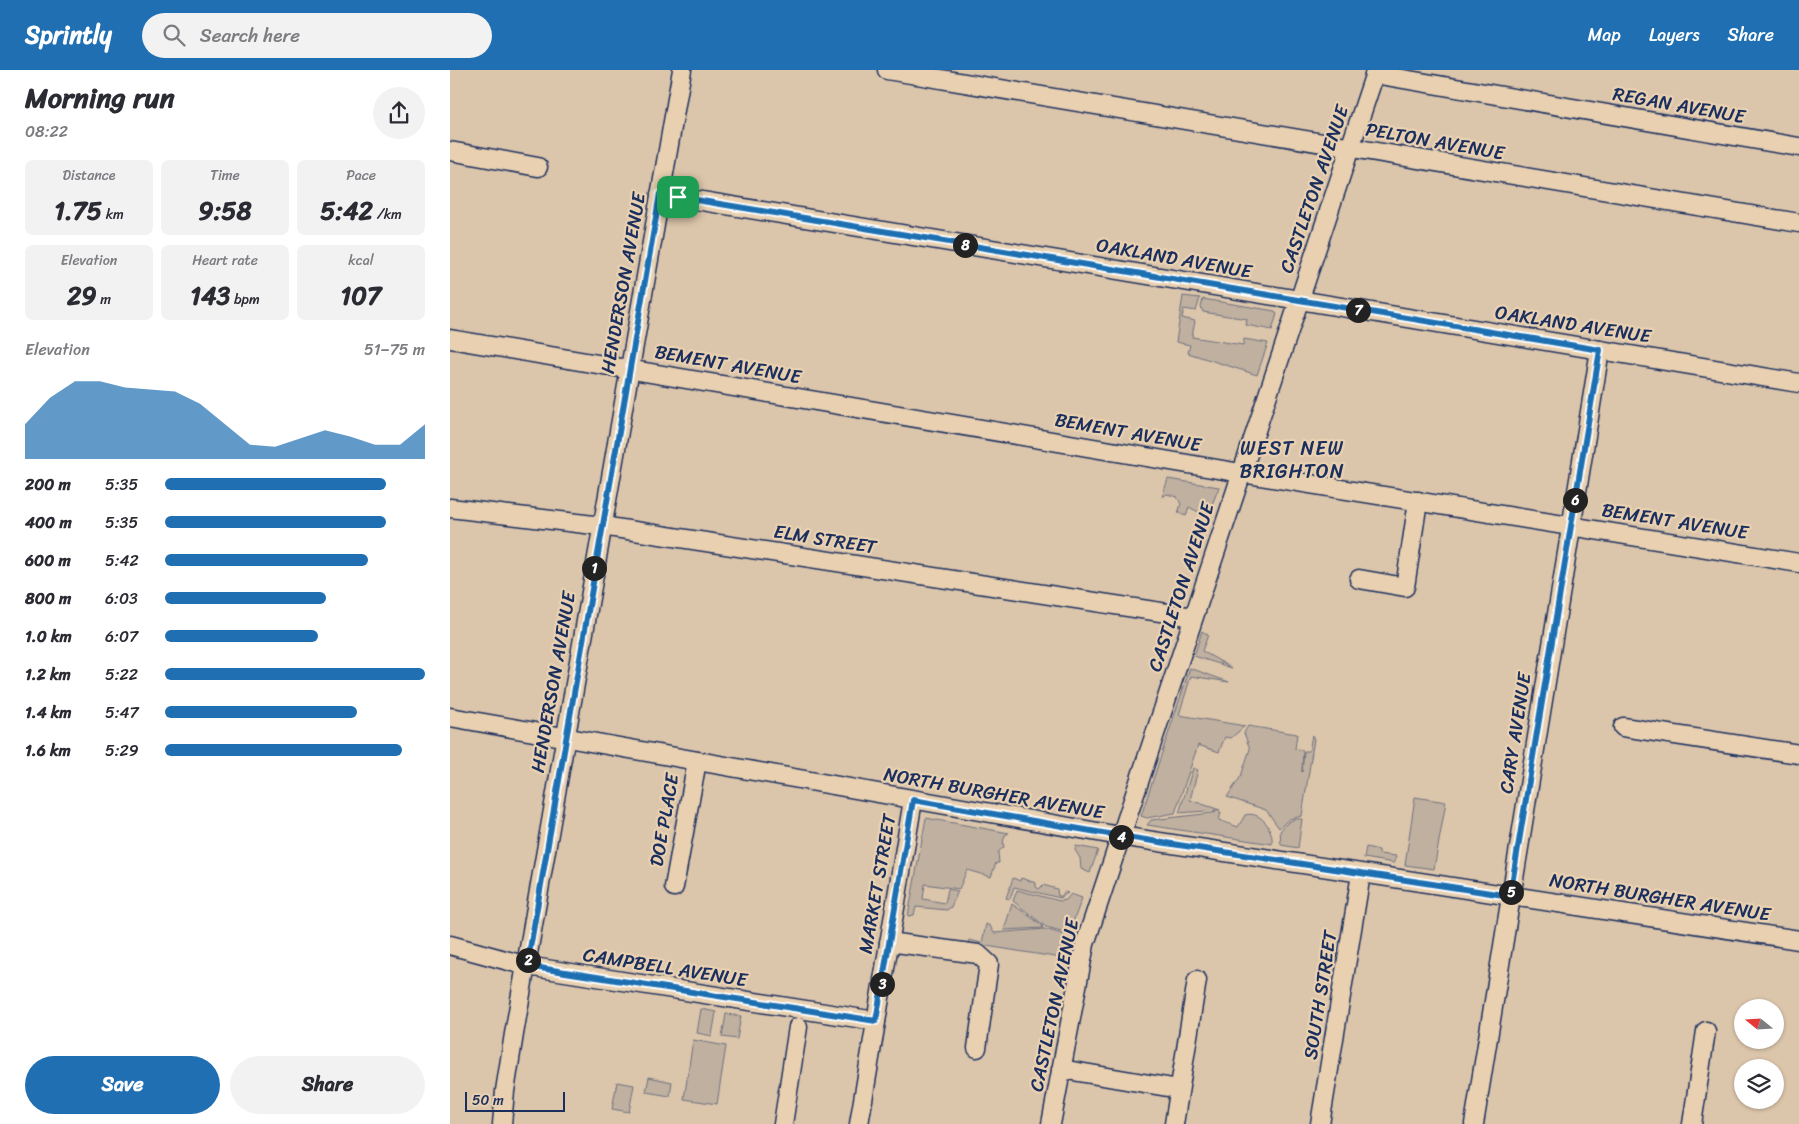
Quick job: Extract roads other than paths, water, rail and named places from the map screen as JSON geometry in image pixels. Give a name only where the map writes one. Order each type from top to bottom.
[{"type":"street","name":"HENDERSON AVENUE","points":[[502,1124],[505,1090],[565,737],[682,70]]},
{"type":"street","name":"PELTON AVENUE","points":[[886,70],[1799,223]]},
{"type":"street","name":"CASTLETON AVENUE","points":[[1051,1124],[1085,944],[1375,72]]},
{"type":"street","name":"REGAN AVENUE","points":[[1375,72],[1799,146]]},
{"type":"street","points":[[450,151],[538,167]]},
{"type":"street","name":"OAKLAND AVENUE","points":[[660,194],[1799,383]]},
{"type":"street","name":"BEMENT AVENUE","points":[[450,339],[1241,473],[1799,563]]},
{"type":"street","name":"CARY AVENUE","points":[[1474,1124],[1600,350]]},
{"type":"street","points":[[1359,579],[1405,586],[1418,501]]},
{"type":"street","name":"ELM STREET","points":[[450,508],[602,526],[1193,617]]},
{"type":"street","name":"NORTH BURGHER AVENUE","points":[[450,717],[1120,836],[1799,940]]},
{"type":"street","points":[[1622,726],[1799,754]]},
{"type":"street","name":"DOE PLACE","points":[[674,887],[697,761]]},
{"type":"street","name":"MARKET STREET","points":[[859,1124],[913,800]]},
{"type":"street","name":"SOUTH STREET","points":[[1320,1124],[1362,874]]},
{"type":"street","points":[[889,942],[978,954],[989,964],[977,1048]]},
{"type":"street","name":"CAMPBELL AVENUE","points":[[450,944],[527,966],[876,1021]]},
{"type":"street","points":[[1174,1124],[1197,980]]},
{"type":"street","points":[[783,1124],[798,1028]]},
{"type":"street","points":[[1692,1124],[1706,1031]]},
{"type":"street","points":[[1061,1069],[1180,1090]]},
{"type":"district","name":"WEST NEW BRIGHTON","points":[[1292,460]]}]
